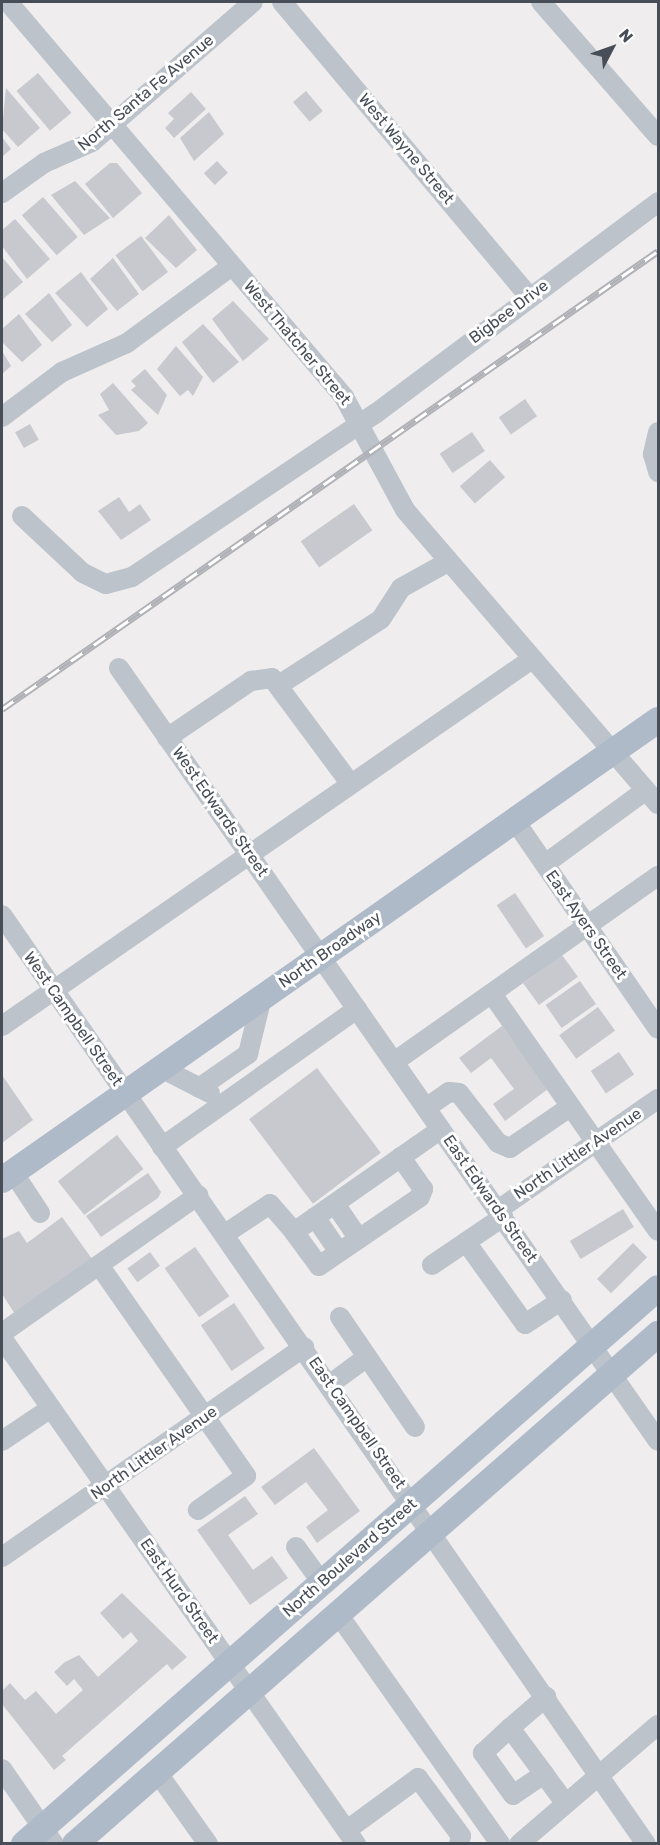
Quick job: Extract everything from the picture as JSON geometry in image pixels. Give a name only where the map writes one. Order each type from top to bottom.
[{"type":"main road","name":"North Broadway","points":[[7,1176],[658,720]]},
{"type":"main road","name":"North Boulevard Street","points":[[40,1838],[230,1663],[658,1288]]},
{"type":"main road","name":"North Boulevard Street","points":[[75,1844],[658,1334]]},
{"type":"street","name":"West Thatcher Street","points":[[8,2],[232,266],[359,422],[387,486],[448,562],[652,797]]},
{"type":"street","name":"North Santa Fe Avenue","points":[[2,192],[44,163],[81,150],[253,2]]},
{"type":"street","name":"West Wayne Street","points":[[282,2],[529,296]]},
{"type":"street","points":[[541,2],[658,136]]},
{"type":"street","name":"Bigbee Drive","points":[[22,516],[68,562],[105,584],[158,563],[359,422],[658,202]]},
{"type":"street","points":[[2,417],[62,372],[127,343],[232,266]]},
{"type":"street","points":[[658,432],[653,454],[658,472]]},
{"type":"street","points":[[279,685],[381,619],[401,588],[448,562]]},
{"type":"street","points":[[2,1026],[532,659]]},
{"type":"street","name":"West Edwards Street","points":[[119,668],[320,957]]},
{"type":"street","points":[[167,738],[251,681],[272,678],[350,783]]},
{"type":"street","points":[[544,864],[652,797]]},
{"type":"street","name":"East Ayers Street","points":[[515,821],[658,1029]]},
{"type":"street","points":[[394,1062],[658,876]]},
{"type":"street","name":"West Campbell Street","points":[[2,915],[125,1094]]},
{"type":"street","name":"East Edwards Street","points":[[320,957],[615,1373],[658,1441]]},
{"type":"street","points":[[492,994],[658,1231]]},
{"type":"street","points":[[199,1088],[248,1053],[262,997]]},
{"type":"street","points":[[162,1147],[357,1009]]},
{"type":"street","points":[[161,1068],[226,1102]]},
{"type":"street","points":[[426,1108],[449,1092],[459,1093],[498,1143],[510,1148],[570,1107]]},
{"type":"street","name":"East Campbell Street","points":[[125,1094],[432,1531],[646,1844]]},
{"type":"street","name":"North Littler Avenue","points":[[432,1265],[466,1242],[500,1213],[595,1143],[658,1099]]},
{"type":"street","points":[[294,1232],[441,1129]]},
{"type":"street","points":[[225,1234],[270,1204],[294,1232],[317,1265],[422,1195],[401,1157]]},
{"type":"street","points":[[7,1176],[40,1213]]},
{"type":"street","points":[[2,1333],[198,1196]]},
{"type":"street","points":[[334,1204],[359,1239]]},
{"type":"street","points":[[315,1217],[339,1252]]},
{"type":"street","points":[[466,1242],[525,1324],[562,1300]]},
{"type":"street","points":[[99,1265],[246,1476],[198,1510]]},
{"type":"street","points":[[340,1317],[415,1427]]},
{"type":"street","name":"East Hurd Street","points":[[2,1338],[351,1837]]},
{"type":"street","name":"North Littler Avenue","points":[[3,1553],[105,1487],[304,1347]]},
{"type":"street","points":[[329,1385],[367,1357]]},
{"type":"street","points":[[2,1441],[51,1408]]},
{"type":"street","points":[[296,1547],[322,1582]]},
{"type":"street","points":[[338,1614],[500,1844]]},
{"type":"street","points":[[544,1774],[517,1795],[509,1792],[483,1756],[510,1728],[546,1697]]},
{"type":"street","points":[[519,1844],[599,1773],[658,1725]]},
{"type":"street","points":[[510,1728],[565,1803]]},
{"type":"street","points":[[2,1769],[40,1838]]},
{"type":"street","points":[[157,1772],[208,1844]]},
{"type":"street","points":[[351,1837],[418,1778],[460,1836],[459,1844]]},
{"type":"building","points":[[38,73],[71,113],[50,131],[17,91]]},
{"type":"building","points":[[6,88],[40,128],[18,147],[2,129]]},
{"type":"building","points":[[306,91],[323,111],[310,122],[293,102]]},
{"type":"building","points":[[191,92],[206,109],[174,138],[165,128],[174,119],[168,113]]},
{"type":"building","points":[[209,112],[224,134],[194,161],[180,138]]},
{"type":"building","points":[[2,137],[11,149],[2,157]]},
{"type":"building","points":[[217,161],[228,173],[215,185],[204,173]]},
{"type":"building","points":[[110,163],[117,163],[142,193],[113,218],[85,184]]},
{"type":"building","points":[[75,181],[110,218],[84,235],[51,195]]},
{"type":"building","points":[[43,197],[78,237],[57,255],[22,215]]},
{"type":"building","points":[[169,215],[197,250],[176,268],[145,238]]},
{"type":"building","points":[[15,219],[50,259],[27,279],[2,246],[2,230]]},
{"type":"building","points":[[141,236],[168,272],[143,291],[115,255]]},
{"type":"building","points":[[2,257],[23,282],[2,300]]},
{"type":"building","points":[[113,258],[139,294],[117,311],[90,279]]},
{"type":"building","points":[[81,272],[108,309],[87,327],[55,293]]},
{"type":"building","points":[[49,293],[72,325],[52,342],[25,314]]},
{"type":"building","points":[[233,301],[269,339],[243,361],[212,319]]},
{"type":"building","points":[[19,314],[42,345],[22,362],[2,342],[2,329]]},
{"type":"building","points":[[203,324],[239,362],[213,383],[182,342]]},
{"type":"building","points":[[176,346],[203,377],[193,396],[188,390],[180,396],[157,369]]},
{"type":"building","points":[[2,351],[11,366],[2,374]]},
{"type":"building","points":[[145,369],[167,395],[158,415],[131,390],[136,386],[131,381]]},
{"type":"building","points":[[113,383],[148,423],[139,431],[116,435],[98,415],[109,410],[100,394]]},
{"type":"building","points":[[525,399],[537,416],[511,435],[499,417]]},
{"type":"building","points":[[30,424],[39,440],[24,448],[15,432]]},
{"type":"building","points":[[472,432],[485,451],[453,473],[440,454]]},
{"type":"building","points":[[490,460],[505,477],[475,504],[460,486]]},
{"type":"building","points":[[119,497],[129,512],[140,504],[151,520],[121,540],[98,511]]},
{"type":"building","points":[[354,504],[372,530],[319,567],[301,541]]},
{"type":"building","points":[[515,893],[544,936],[526,948],[497,905]]},
{"type":"building","points":[[562,955],[578,977],[539,1005],[523,983]]},
{"type":"building","points":[[580,981],[596,1004],[562,1028],[546,1005]]},
{"type":"building","points":[[598,1007],[615,1030],[576,1059],[559,1035]]},
{"type":"building","points":[[502,1026],[548,1089],[505,1121],[493,1104],[514,1089],[491,1058],[471,1073],[459,1058]]},
{"type":"building","points":[[619,1052],[634,1074],[606,1093],[591,1071]]},
{"type":"building","points":[[317,1068],[381,1153],[313,1204],[249,1119]]},
{"type":"building","points":[[2,1075],[33,1120],[2,1143]]},
{"type":"building","points":[[117,1135],[143,1169],[84,1215],[58,1181]]},
{"type":"building","points":[[148,1173],[161,1192],[158,1198],[101,1237],[86,1216]]},
{"type":"building","points":[[623,1209],[634,1227],[581,1259],[570,1241]]},
{"type":"building","points":[[62,1217],[92,1259],[15,1314],[2,1294],[2,1239],[19,1231],[27,1243]]},
{"type":"building","points":[[633,1243],[647,1257],[611,1293],[597,1279]]},
{"type":"building","points":[[195,1247],[229,1296],[199,1317],[165,1268]]},
{"type":"building","points":[[150,1252],[160,1266],[137,1282],[127,1268]]},
{"type":"building","points":[[234,1303],[265,1349],[232,1371],[201,1325]]},
{"type":"building","points":[[314,1448],[360,1511],[317,1543],[306,1527],[328,1510],[306,1482],[275,1505],[261,1487]]},
{"type":"building","points":[[245,1496],[258,1514],[228,1535],[253,1570],[272,1556],[288,1578],[250,1605],[197,1530]]},
{"type":"building","points":[[122,1593],[187,1657],[172,1670],[167,1664],[62,1756],[66,1760],[54,1770],[2,1704],[2,1691],[10,1683],[25,1700],[36,1691],[56,1714],[83,1690],[74,1679],[67,1686],[54,1672],[65,1662],[79,1655],[98,1677],[138,1641],[131,1632],[123,1639],[100,1613]]},
{"type":"railway","points":[[2,709],[658,251]]}]
